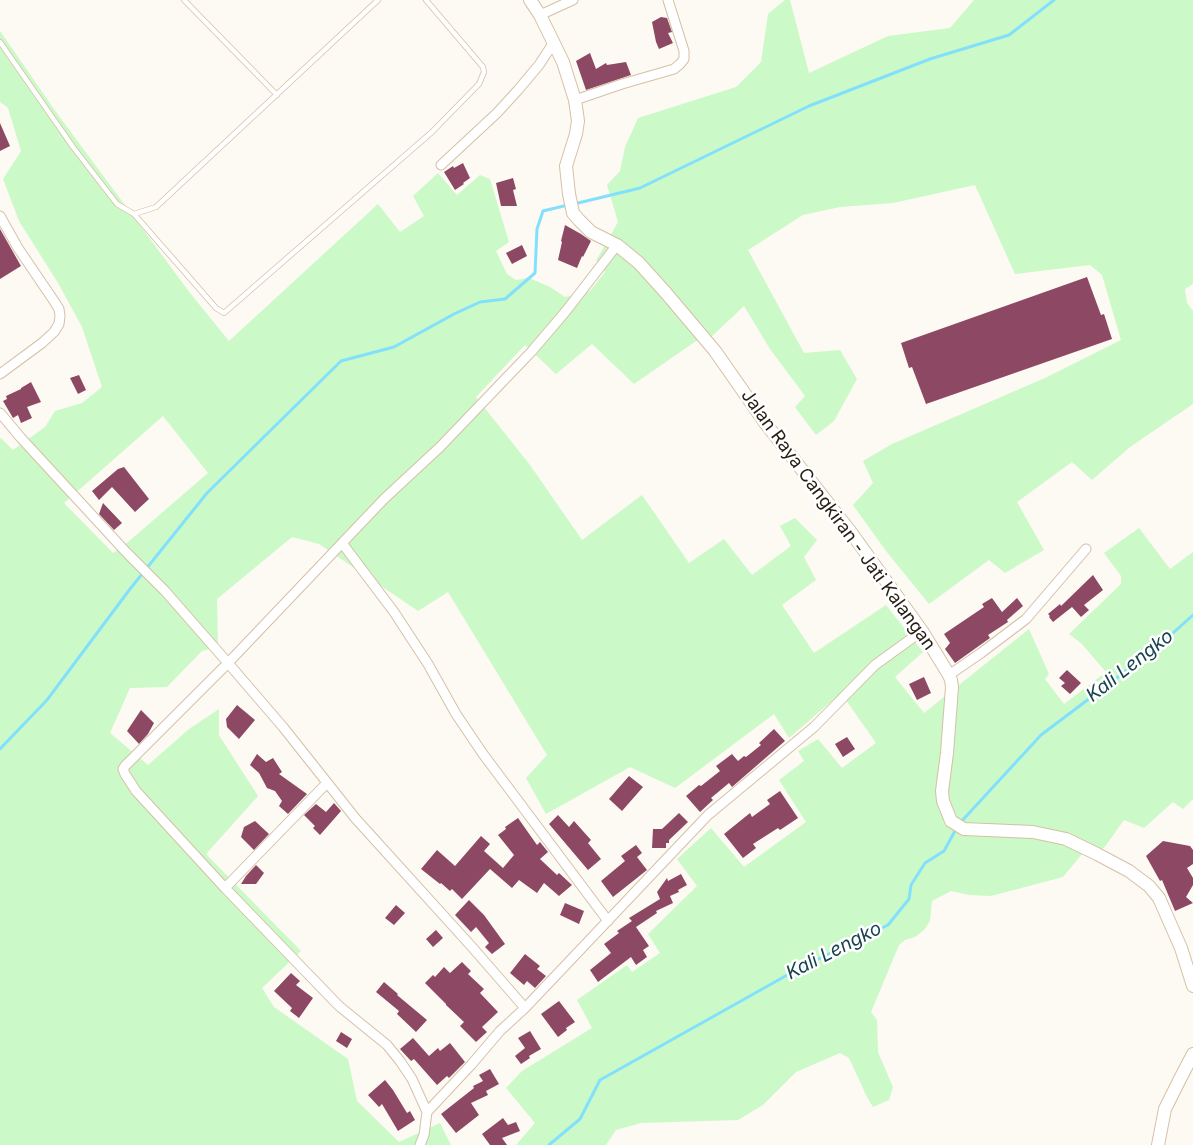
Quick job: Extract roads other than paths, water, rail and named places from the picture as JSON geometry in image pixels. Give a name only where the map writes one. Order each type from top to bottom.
[{"type":"street","name":"Jalan Raya Cangkiran - Jati Kalangan","points":[[530,0],[540,14],[554,42],[563,62],[575,100],[578,121],[566,166],[573,213],[591,232],[617,245],[639,263],[715,351],[766,424],[850,530],[922,631],[952,680],[947,753],[942,790],[943,801],[951,821],[964,829],[1034,832],[1066,839],[1129,871],[1149,886],[1159,898],[1181,948],[1193,986]]},
{"type":"street","points":[[540,14],[573,0]]},
{"type":"street","points":[[575,100],[674,69],[680,64],[684,59],[684,50],[668,0]]},
{"type":"street","points":[[442,165],[497,114],[539,65],[554,42]]},
{"type":"street","points":[[0,216],[18,248],[59,309],[60,316],[59,324],[54,332],[0,374]]},
{"type":"street","points":[[420,1145],[424,1135],[427,1112],[412,1079],[400,1061],[387,1045],[339,1006],[225,888],[136,791],[123,769],[228,663],[384,499],[440,447],[532,351],[566,311],[617,245]]},
{"type":"street","points":[[0,413],[126,552],[165,590],[278,720],[356,819],[525,1008]]},
{"type":"street","points":[[342,543],[394,612],[428,664],[456,714],[483,754],[608,921]]},
{"type":"street","points":[[949,675],[1026,618],[1086,549]]},
{"type":"street","points":[[427,1112],[500,1032],[708,816],[814,727],[875,665],[922,631]]},
{"type":"street","points":[[225,888],[327,783]]},
{"type":"street","points":[[1181,948],[1193,943]]},
{"type":"street","points":[[1158,1145],[1165,1109],[1193,1054]]},
{"type":"lane","points":[[184,0],[277,94]]},
{"type":"lane","points":[[134,214],[156,207],[378,0]]},
{"type":"lane","points":[[0,42],[74,148],[117,204],[134,214],[216,308],[224,313],[432,132],[479,84],[484,72],[483,67],[426,0]]},
{"type":"waterway","points":[[574,204],[640,188],[809,106],[930,59],[1009,35],[1054,0]]},
{"type":"waterway","points":[[0,749],[47,700],[130,589],[207,493],[341,361],[394,347],[480,302],[505,299],[535,273],[537,229],[543,211],[568,205]]},
{"type":"waterway","name":"Kali Lengko","points":[[959,824],[1041,735],[1155,649],[1193,615]]},
{"type":"waterway","name":"Kali Lengko","points":[[549,1145],[580,1119],[600,1080],[798,969],[888,925],[909,899],[911,885],[925,863],[944,851],[956,829]]}]
